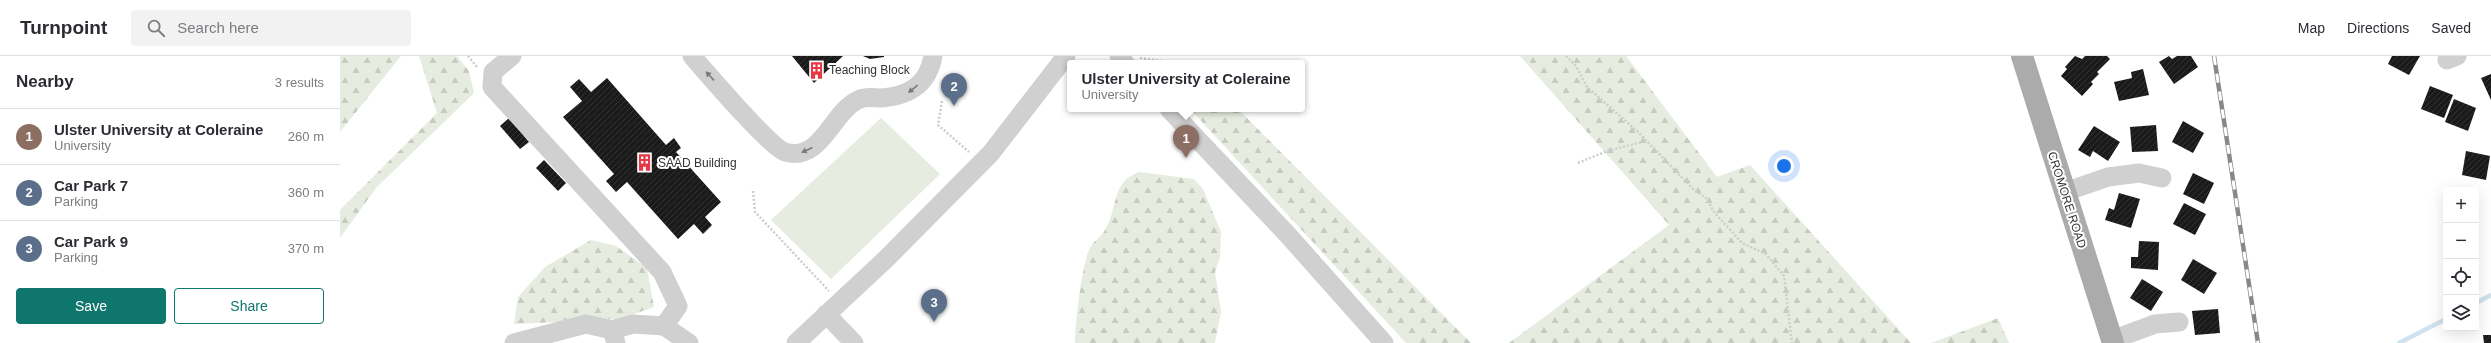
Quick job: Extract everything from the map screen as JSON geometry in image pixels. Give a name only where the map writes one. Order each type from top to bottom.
[{"type":"main road","name":"CROMORE ROAD","points":[[2022,56],[2113,342]]},
{"type":"street","points":[[512,56],[493,72],[492,87],[662,272],[678,306],[664,326]]},
{"type":"street","points":[[692,56],[749,119],[784,151],[799,154],[814,147],[847,109],[861,98],[904,95],[912,90],[922,81],[933,56]]},
{"type":"street","points":[[796,343],[887,258],[982,162],[1061,58]]},
{"type":"street","points":[[1172,112],[1287,234],[1384,343]]},
{"type":"street","points":[[2065,192],[2108,176],[2138,173],[2162,178]]},
{"type":"street","points":[[826,314],[854,343]]},
{"type":"street","points":[[2113,342],[2155,324],[2180,322]]},
{"type":"street","points":[[514,343],[586,324],[614,336],[633,324],[664,326],[689,343]]},
{"type":"path","points":[[1566,56],[1576,66],[1587,87],[1647,140],[1694,190],[1707,199],[1714,212],[1742,242],[1766,254],[1784,276],[1792,343]]},
{"type":"path","points":[[1122,59],[1145,58],[1157,60]]},
{"type":"path","points":[[942,101],[938,126],[982,162]]},
{"type":"path","points":[[1578,163],[1607,151],[1647,140]]},
{"type":"path","points":[[753,191],[755,212],[833,295]]},
{"type":"green space","points":[[340,56],[401,56],[340,132]]},
{"type":"green space","points":[[419,56],[457,56],[469,71],[474,93],[376,188],[340,238],[340,210],[437,113]]},
{"type":"green space","points":[[1520,56],[1626,56],[1717,177],[1750,165],[1911,343],[1509,343],[1669,225]]},
{"type":"green space","points":[[1193,112],[1241,112],[1471,343],[1406,343]]},
{"type":"green space","points":[[881,118],[940,174],[831,279],[771,220]]},
{"type":"green space","points":[[1139,172],[1194,179],[1203,189],[1221,232],[1220,257],[1215,272],[1221,312],[1215,343],[1075,343],[1080,293],[1088,253],[1091,246],[1104,232],[1112,213],[1116,196],[1123,182]]},
{"type":"green space","points":[[591,240],[616,246],[647,268],[654,307],[620,319],[514,324],[518,297],[545,267]]},
{"type":"green space","points":[[1998,318],[2009,343],[1931,343]]},
{"type":"building","name":"Teaching Block","points":[[792,56],[843,56],[814,83]]},
{"type":"building","name":"Teaching Block","points":[[863,56],[884,56],[884,57],[870,59]]},
{"type":"building","points":[[2075,56],[2082,59],[2085,56],[2107,56],[2110,59],[2097,72],[2099,74],[2091,82],[2093,84],[2082,96],[2061,76],[2067,69],[2065,67]]},
{"type":"building","points":[[2169,56],[2172,59],[2177,56],[2191,56],[2198,67],[2174,84],[2159,62]]},
{"type":"building","points":[[2392,56],[2420,56],[2409,75],[2388,64]]},
{"type":"building","points":[[2143,69],[2149,95],[2119,101],[2114,82],[2132,78],[2131,72]]},
{"type":"building","points":[[2491,74],[2491,100],[2481,78]]},
{"type":"building","name":"SAAD Building","points":[[607,78],[666,145],[674,138],[681,148],[676,152],[721,202],[705,217],[712,225],[703,234],[694,224],[678,239],[627,182],[616,192],[606,181],[614,174],[563,117],[582,101],[570,87],[579,79],[591,92]]},
{"type":"building","points":[[2430,86],[2453,95],[2444,118],[2421,109]]},
{"type":"building","points":[[2454,99],[2476,108],[2468,131],[2445,122]]},
{"type":"building","points":[[509,118],[529,142],[520,149],[500,126]]},
{"type":"building","points":[[2183,121],[2204,133],[2193,153],[2172,142]]},
{"type":"building","points":[[2156,125],[2158,151],[2132,152],[2130,127]]},
{"type":"building","points":[[2094,126],[2120,142],[2108,161],[2093,151],[2090,157],[2078,150]]},
{"type":"building","points":[[2466,151],[2490,156],[2486,180],[2462,175]]},
{"type":"building","points":[[544,160],[566,183],[558,191],[536,168]]},
{"type":"building","points":[[2193,173],[2214,183],[2204,204],[2183,194]]},
{"type":"building","points":[[2119,193],[2140,199],[2131,228],[2105,220],[2109,208],[2114,210]]},
{"type":"building","points":[[2184,203],[2206,214],[2195,235],[2173,224]]},
{"type":"building","points":[[2139,241],[2159,242],[2158,270],[2131,268],[2131,257],[2138,257]]},
{"type":"building","points":[[2193,259],[2217,273],[2204,294],[2181,280]]},
{"type":"building","points":[[2142,279],[2163,292],[2151,311],[2130,298]]},
{"type":"building","points":[[2218,309],[2220,333],[2195,335],[2192,311]]},
{"type":"building","points":[[2483,335],[2491,335],[2491,343],[2484,343]]},
{"type":"waterway","points":[[2479,301],[2491,295]]},
{"type":"waterway","points":[[2399,343],[2443,321]]},
{"type":"railway","points":[[2214,56],[2258,343]]},
{"type":"place","name":"Teaching Block","points":[[816,70]]},
{"type":"place","name":"Car Park 7","points":[[954,106]]},
{"type":"place","name":"Ulster University at Coleraine","points":[[1186,158]]},
{"type":"place","name":"SAAD Building","points":[[645,163]]},
{"type":"place","name":"Car Park 9","points":[[934,322]]}]
